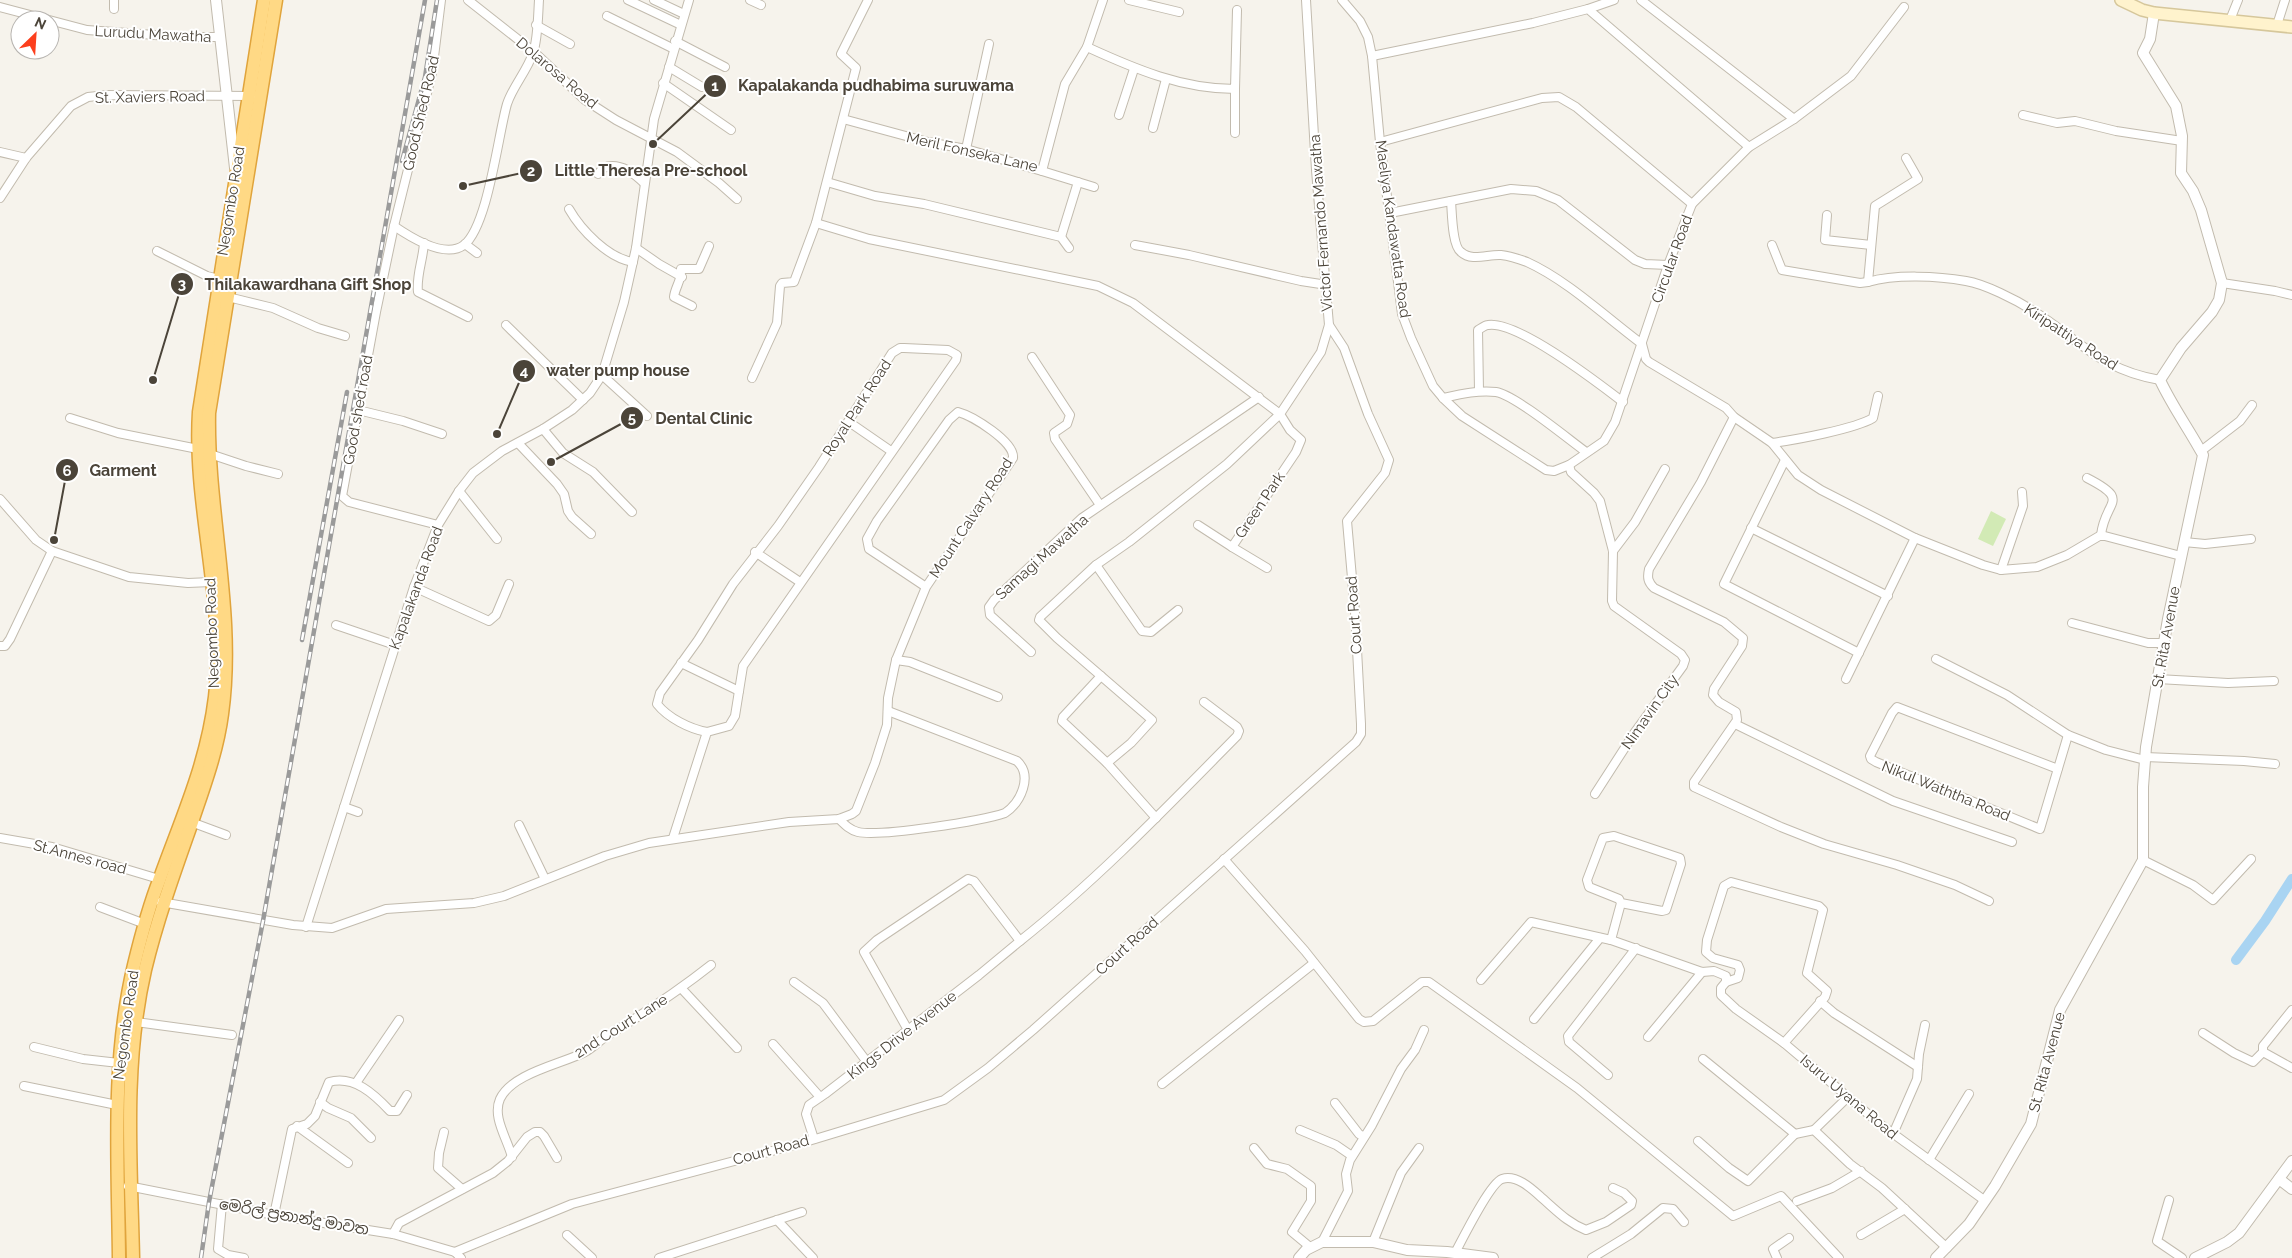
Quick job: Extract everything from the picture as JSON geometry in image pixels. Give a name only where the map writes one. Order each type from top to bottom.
[{"type":"highway","name":"Negombo Road","points":[[133,1258],[117,1105],[119,1063],[128,995],[145,924],[158,901],[191,822],[209,775],[219,735],[227,649],[222,581],[204,451],[228,297],[264,0]]},
{"type":"highway","name":"Negombo Road","points":[[119,1258],[130,1084],[136,1022],[158,901],[159,879],[195,788],[210,732],[217,674],[201,394],[236,176],[276,0]]},
{"type":"main road","points":[[2121,0],[2142,10],[2154,13],[2292,28]]},
{"type":"street","points":[[114,0],[114,9]]},
{"type":"street","points":[[216,0],[218,37],[236,176]]},
{"type":"street","name":"Good Shed Road","points":[[394,226],[432,73],[442,0]]},
{"type":"street","name":"Dolarosa Road","points":[[468,0],[534,52],[585,100],[698,167],[737,199]]},
{"type":"street","points":[[394,226],[417,241],[441,248],[455,248],[465,244],[482,217],[508,102],[534,52],[540,0]]},
{"type":"street","points":[[628,0],[681,25]]},
{"type":"street","points":[[654,0],[684,14]]},
{"type":"street","name":"Kapalakanda Road","points":[[306,927],[414,587],[438,525],[459,491],[488,461],[572,410],[583,400],[602,375],[624,302],[636,248],[650,138],[689,0]]},
{"type":"street","points":[[750,0],[760,5]]},
{"type":"street","points":[[752,378],[777,323],[780,286],[782,283],[794,282],[816,223],[856,68],[841,54],[868,0]]},
{"type":"street","name":"Meril Fonseka Lane","points":[[843,119],[928,142],[966,149],[1042,171],[1065,84],[1087,47],[1103,0]]},
{"type":"street","points":[[1129,0],[1179,12]]},
{"type":"street","name":"Victor Fernando Mawatha","points":[[1101,676],[1057,638],[1039,620],[1040,617],[1096,565],[1129,542],[1227,464],[1280,414],[1321,352],[1329,325],[1316,170],[1306,0]]},
{"type":"street","name":"Maeliya Kandawatta Road","points":[[1342,0],[1360,21],[1368,37],[1372,56],[1380,142],[1402,314],[1433,386],[1462,416],[1546,470],[1562,469],[1570,465]]},
{"type":"street","points":[[1372,56],[1533,23],[1588,9],[1614,0]]},
{"type":"street","points":[[1641,0],[1794,119]]},
{"type":"street","points":[[2230,20],[2238,0]]},
{"type":"street","points":[[2277,25],[2285,0]]},
{"type":"street","name":"Lurudu Mawatha","points":[[0,7],[87,30],[182,38],[218,37]]},
{"type":"street","name":"Circular Road","points":[[1570,465],[1604,441],[1615,422],[1668,265],[1692,204],[1749,147],[1794,119],[1850,76],[1904,7]]},
{"type":"street","points":[[1588,9],[1749,147]]},
{"type":"street","points":[[1235,134],[1238,10]]},
{"type":"street","points":[[2154,13],[2150,38],[2144,53],[2176,106],[2182,141],[2181,173],[2193,191],[2201,210],[2222,283],[2219,300],[2212,312],[2181,348],[2160,380],[2172,406],[2201,452],[2240,421],[2252,405]]},
{"type":"street","points":[[607,16],[725,67]]},
{"type":"street","points":[[536,25],[570,44]]},
{"type":"street","points":[[966,149],[989,44]]},
{"type":"street","points":[[1087,47],[1134,69],[1196,86],[1235,89]]},
{"type":"street","points":[[669,67],[702,86]]},
{"type":"street","points":[[1119,115],[1134,69]]},
{"type":"street","points":[[1153,128],[1166,78]]},
{"type":"street","points":[[664,83],[731,130]]},
{"type":"street","name":"St. Xaviers Road","points":[[0,198],[26,158],[71,106],[88,97],[107,95],[253,96]]},
{"type":"street","points":[[1380,142],[1542,98],[1559,97],[1576,107],[1692,204]]},
{"type":"street","points":[[2023,115],[2057,123],[2075,121],[2116,131],[2182,141]]},
{"type":"street","points":[[0,152],[26,158]]},
{"type":"street","points":[[1868,282],[1875,206],[1918,179],[1906,158]]},
{"type":"street","points":[[598,174],[603,168],[618,166],[630,172],[644,183]]},
{"type":"street","points":[[1042,171],[1094,187]]},
{"type":"street","points":[[827,182],[875,196],[924,204],[1061,236],[1069,248]]},
{"type":"street","points":[[1061,236],[1078,182]]},
{"type":"street","points":[[1390,213],[1511,189],[1536,191],[1558,200],[1635,260],[1645,264],[1668,265]]},
{"type":"street","points":[[1451,201],[1456,247],[1461,253],[1470,257],[1500,255],[1526,262],[1552,276],[1642,344],[1646,359],[1649,362],[1726,408],[1734,418],[1772,443],[1798,475],[1821,490],[1915,538],[1983,565],[2001,570],[2037,567],[2068,555],[2101,535],[2113,497],[2108,490],[2087,478]]},
{"type":"street","points":[[569,210],[582,228],[607,250],[633,262]]},
{"type":"street","points":[[1828,215],[1825,240],[1871,245]]},
{"type":"street","points":[[816,223],[869,239],[1098,286],[1133,303],[1280,414]]},
{"type":"street","name":"Good shed road","points":[[394,226],[342,496],[349,502],[438,525]]},
{"type":"street","points":[[424,243],[423,261],[418,279],[418,292],[468,317]]},
{"type":"street","points":[[465,244],[477,253]]},
{"type":"street","name":"Kiripattiya Road","points":[[1772,245],[1782,270],[1860,283],[1882,278],[1925,277],[1966,281],[2031,309],[2076,344],[2118,369],[2136,376],[2160,380]]},
{"type":"street","points":[[692,306],[674,296],[682,277],[681,269],[697,270],[700,268],[709,246]]},
{"type":"street","points":[[1135,246],[1188,255],[1301,281],[1327,285]]},
{"type":"street","points":[[636,248],[658,264],[682,277]]},
{"type":"street","points":[[157,251],[207,276],[219,279]]},
{"type":"street","points":[[2222,283],[2275,291],[2292,296]]},
{"type":"street","points":[[228,297],[272,308],[318,328],[345,336]]},
{"type":"street","points":[[506,325],[583,400]]},
{"type":"street","name":"Court Road","points":[[455,1252],[572,1204],[814,1139],[944,1100],[996,1062],[1356,742],[1361,734],[1355,612],[1347,521],[1384,473],[1389,460],[1368,414],[1344,348],[1329,325]]},
{"type":"street","points":[[1479,391],[1478,330],[1488,325],[1509,328],[1529,339],[1564,360],[1623,402]]},
{"type":"street","name":"Royal Park Road","points":[[900,348],[948,350],[956,355],[956,360],[743,666],[735,716],[730,726],[707,732],[666,713],[657,704],[660,694],[756,552],[778,526],[849,422],[892,353],[900,348]]},
{"type":"street","name":"Samagi Mawatha","points":[[1032,357],[1070,416],[1067,424],[1054,433],[1055,440],[1100,506]]},
{"type":"street","points":[[602,375],[647,416]]},
{"type":"street","points":[[1443,398],[1479,391],[1499,392],[1519,403],[1586,452]]},
{"type":"street","points":[[1772,443],[1834,431],[1867,422],[1873,418],[1878,396]]},
{"type":"street","name":"Samagi Mawatha","points":[[1031,652],[990,615],[989,607],[1047,549],[1082,518],[1259,397]]},
{"type":"street","points":[[358,410],[403,421],[442,434]]},
{"type":"street","name":"Mount Calvary Road","points":[[839,819],[856,810],[875,763],[887,725],[888,698],[896,660],[926,587],[1013,458],[1008,444],[967,414],[958,412],[953,415],[868,535],[866,542],[870,548],[926,587]]},
{"type":"street","name":"Green Park","points":[[1198,524],[1232,547],[1296,452],[1301,440],[1290,430],[1280,414]]},
{"type":"street","points":[[70,418],[118,433],[204,451],[246,466],[278,474]]},
{"type":"street","points":[[1734,418],[1701,482],[1649,570],[1648,576],[1649,583],[1654,588],[1724,622],[1743,638],[1742,646],[1714,689],[1713,695],[1719,702],[1736,712],[1735,724],[1694,782],[1694,787],[1824,844],[1897,865],[1955,885],[1989,901]]},
{"type":"street","points":[[849,422],[891,451]]},
{"type":"street","points":[[543,429],[563,453],[593,472],[632,512]]},
{"type":"street","points":[[518,443],[557,484],[564,494],[568,511],[592,534]]},
{"type":"street","name":"St. Rita Avenue","points":[[1936,1258],[1969,1224],[1995,1186],[2031,1124],[2060,1010],[2143,860],[2145,759],[2163,643],[2203,455],[2201,452]]},
{"type":"street","points":[[1785,460],[1724,584],[1859,653]]},
{"type":"street","name":"Nimavin City","points":[[1570,465],[1571,472],[1594,493],[1600,502],[1613,551],[1612,601],[1614,606],[1681,654],[1685,660],[1683,666],[1635,732],[1595,794]]},
{"type":"street","points":[[1613,551],[1635,522],[1666,469]]},
{"type":"street","points":[[459,491],[496,539]]},
{"type":"street","points":[[2001,570],[2023,506],[2022,492]]},
{"type":"street","points":[[0,499],[36,540],[52,550],[129,577],[188,583],[211,582]]},
{"type":"street","points":[[1751,528],[1888,596]]},
{"type":"street","points":[[2101,535],[2181,556]]},
{"type":"street","points":[[1846,679],[1915,538]]},
{"type":"street","points":[[2184,542],[2205,544],[2251,540]]},
{"type":"street","points":[[1232,547],[1267,568]]},
{"type":"street","points":[[0,646],[5,646],[10,639],[52,550]]},
{"type":"street","points":[[756,552],[800,582]]},
{"type":"street","points":[[1096,565],[1142,631],[1151,632],[1178,610]]},
{"type":"street","points":[[414,587],[489,621],[496,616],[509,584]]},
{"type":"street","points":[[2072,623],[2148,643],[2163,643]]},
{"type":"street","points":[[336,625],[395,645]]},
{"type":"street","points":[[1936,659],[2007,696],[2068,734],[2106,750],[2145,759],[2244,761],[2275,764]]},
{"type":"street","points":[[896,660],[910,662],[998,697]]},
{"type":"street","points":[[681,663],[739,691]]},
{"type":"street","points":[[1107,763],[1131,743],[1152,720],[1101,676],[1062,721],[1107,763],[1156,818],[1237,736],[1238,727],[1204,702]]},
{"type":"street","points":[[2158,679],[2228,683],[2274,681]]},
{"type":"street","name":"Nikul Waththa Road","points":[[2058,769],[1897,707],[1870,756],[1876,762],[2040,829],[2058,769],[2068,734]]},
{"type":"street","points":[[158,901],[306,927],[332,928],[386,909],[474,903],[504,896],[605,856],[674,838],[789,822],[839,819],[848,827],[859,832],[884,832],[1005,813],[1010,809],[1024,784],[1025,773],[1022,765],[1017,761],[888,711]]},
{"type":"street","points":[[1735,724],[1892,801],[2012,842]]},
{"type":"street","points":[[674,838],[707,732]]},
{"type":"street","points":[[344,806],[358,812]]},
{"type":"street","name":"Kings Drive Avenue","points":[[814,1139],[806,1114],[809,1105],[979,975],[1031,932],[1094,878],[1156,818]]},
{"type":"street","points":[[191,822],[226,835]]},
{"type":"street","points":[[519,825],[545,879]]},
{"type":"street","points":[[1614,836],[1680,858],[1681,864],[1666,910],[1662,911],[1622,903],[1619,899],[1589,887],[1587,880],[1603,838],[1614,836]]},
{"type":"street","name":"St.Annes road","points":[[0,838],[52,847],[159,879]]},
{"type":"street","points":[[1224,859],[1314,963],[1359,1019],[1364,1022],[1373,1021],[1422,982],[1429,982],[1577,1088],[1733,1216],[1781,1196],[1839,1258]]},
{"type":"street","points":[[2143,860],[2193,885],[2213,900],[2251,859]]},
{"type":"street","points":[[908,1030],[896,1012],[864,952],[877,940],[968,879],[974,880],[1020,941]]},
{"type":"street","points":[[1724,985],[1738,978],[1740,970],[1738,964],[1713,958],[1706,952],[1707,940],[1724,886],[1731,882],[1819,906],[1823,910],[1807,973],[1827,991],[1825,997],[1784,1043]]},
{"type":"street","points":[[1610,940],[1622,903]]},
{"type":"street","points":[[100,907],[145,924]]},
{"type":"street","points":[[1481,980],[1531,922],[1610,940],[1702,972],[1714,970],[1726,976],[1724,985]]},
{"type":"street","points":[[1534,1019],[1600,938]]},
{"type":"street","points":[[1608,1075],[1568,1042],[1568,1036],[1636,948]]},
{"type":"street","points":[[1162,1084],[1314,963]]},
{"type":"street","name":"2nd Court Lane","points":[[512,1157],[496,1111],[500,1098],[511,1086],[532,1074],[586,1052],[681,988],[711,965]]},
{"type":"street","points":[[1648,1036],[1702,972]]},
{"type":"street","points":[[794,982],[823,1003],[867,1062]]},
{"type":"street","name":"Isuru Uyana Road","points":[[1724,985],[1721,995],[1736,1009],[1784,1043],[1893,1134],[1984,1200]]},
{"type":"street","points":[[681,988],[737,1048]]},
{"type":"street","points":[[1820,1002],[1918,1068]]},
{"type":"street","points":[[2203,1033],[2234,1053],[2253,1062],[2263,1052],[2263,1046],[2292,1010]]},
{"type":"street","points":[[356,1083],[399,1020]]},
{"type":"street","points":[[136,1022],[232,1036]]},
{"type":"street","points":[[1893,1134],[1913,1092],[1925,1025]]},
{"type":"street","points":[[1322,1242],[1348,1191],[1346,1174],[1352,1156],[1401,1069],[1415,1050],[1424,1030]]},
{"type":"street","points":[[773,1044],[820,1097]]},
{"type":"street","points":[[34,1048],[83,1059],[119,1063]]},
{"type":"street","points":[[2263,1052],[2292,1068]]},
{"type":"street","points":[[1703,1059],[1795,1134]]},
{"type":"street","points":[[274,1214],[292,1129],[307,1124],[315,1116],[329,1082],[344,1080],[356,1083],[390,1111],[397,1111],[407,1095]]},
{"type":"street","points":[[24,1086],[117,1105]]},
{"type":"street","points":[[1929,1160],[1969,1094]]},
{"type":"street","points":[[1698,1141],[1729,1168],[1748,1181],[1795,1134],[1814,1130],[1848,1097]]},
{"type":"street","points":[[320,1102],[328,1108],[351,1118],[371,1138]]},
{"type":"street","points":[[1335,1104],[1359,1134],[1364,1137]]},
{"type":"street","points":[[297,1126],[348,1163]]},
{"type":"street","points":[[1300,1130],[1336,1145],[1352,1156]]},
{"type":"street","points":[[1814,1130],[1947,1248]]},
{"type":"street","points":[[444,1132],[438,1168],[462,1189]]},
{"type":"street","points":[[393,1234],[400,1223],[493,1173],[512,1157],[527,1137],[535,1132],[540,1132],[544,1136],[557,1158]]},
{"type":"street","points":[[1254,1148],[1267,1164],[1287,1169],[1311,1186],[1311,1201],[1292,1232],[1310,1247]]},
{"type":"street","points":[[1373,1242],[1400,1173],[1419,1148]]},
{"type":"street","points":[[2195,1258],[2227,1242],[2239,1233],[2292,1161]]},
{"type":"street","points":[[1797,1201],[1832,1188],[1861,1171]]},
{"type":"street","points":[[1455,1253],[1495,1184],[1502,1179],[1511,1179],[1526,1184],[1563,1216],[1586,1230],[1606,1222],[1631,1205],[1632,1201],[1624,1193],[1613,1188]]},
{"type":"street","points":[[2279,1179],[2292,1189]]},
{"type":"street","name":"මෙරිල් ප්‍රනාන්දු මාවත","points":[[125,1186],[393,1234],[455,1252]]},
{"type":"street","points":[[2169,1200],[2157,1241],[2182,1258]]},
{"type":"street","points":[[222,1204],[218,1249],[228,1255],[244,1258]]},
{"type":"street","points":[[1592,1258],[1631,1234],[1663,1208],[1673,1209],[1684,1222]]},
{"type":"street","points":[[1861,1235],[1905,1209]]},
{"type":"street","points":[[659,1258],[802,1212]]},
{"type":"street","points":[[777,1220],[813,1258]]},
{"type":"street","points":[[567,1235],[592,1258]]},
{"type":"street","points":[[1777,1258],[1773,1249],[1789,1238]]},
{"type":"street","points":[[1299,1258],[1310,1247],[1322,1242],[1373,1242],[1433,1255],[1455,1253],[1493,1258]]},
{"type":"street","points":[[455,1252],[461,1258]]},
{"type":"green space","points":[[1991,511],[2006,519],[1993,546],[1978,539]]},
{"type":"waterway","points":[[2236,960],[2265,921],[2292,879]]},
{"type":"railway","points":[[201,1258],[209,1202],[263,921],[425,0]]},
{"type":"railway","points":[[402,161],[425,77],[437,0]]},
{"type":"railway","points":[[302,640],[347,392]]},
{"type":"place","name":"Kapalakanda pudhabima suruwama","points":[[653,144]]},
{"type":"place","name":"Little Theresa Pre-school","points":[[463,186]]},
{"type":"place","name":"Thilakawardhana Gift Shop","points":[[153,380]]},
{"type":"place","name":"water pump house","points":[[497,434]]},
{"type":"place","name":"Dental Clinic","points":[[551,462]]},
{"type":"place","name":"Garment","points":[[54,540]]}]
